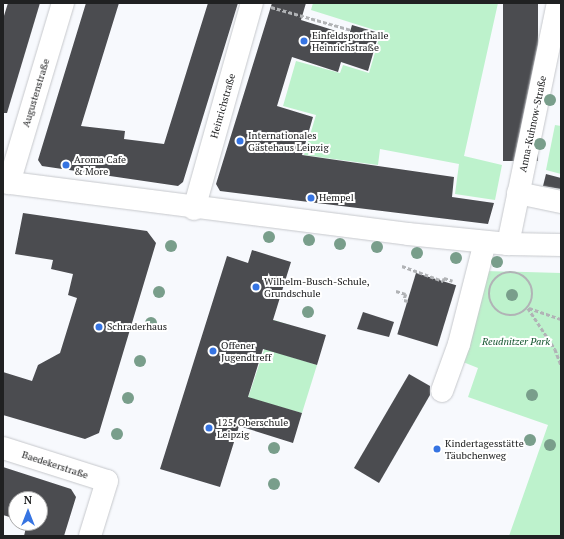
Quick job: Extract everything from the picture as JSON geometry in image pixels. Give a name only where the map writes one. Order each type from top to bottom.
[{"type":"street","name":"Augustenstraße","points":[[6,182],[63,3]]},
{"type":"street","name":"Anna-Kuhnow-Straße","points":[[508,244],[558,3]]},
{"type":"street","name":"Heinrichstraße","points":[[194,209],[258,4]]},
{"type":"street","points":[[6,182],[194,209],[485,242],[561,245]]},
{"type":"street","points":[[518,193],[561,202]]},
{"type":"street","points":[[442,391],[459,344],[485,242]]},
{"type":"street","name":"Baedekerstraße","points":[[3,448],[107,481],[90,536]]},
{"type":"path","points":[[258,4],[351,30]]},
{"type":"path","points":[[402,266],[443,281]]},
{"type":"path","points":[[561,319],[528,308],[508,316],[495,309],[489,295],[494,281],[505,273],[525,277],[533,288],[528,308],[555,348],[561,365]]},
{"type":"path","points":[[396,291],[406,294],[404,300],[408,301]]},
{"type":"green space","points":[[313,3],[498,3],[464,156],[502,165],[495,200],[455,194],[459,164],[380,149],[378,165],[304,155],[316,115],[283,106],[296,61],[340,73],[343,65],[369,73],[381,32],[311,10]]},
{"type":"green space","points":[[555,125],[561,126],[561,174],[546,170]]},
{"type":"green space","name":"Reudnitzer Park","points":[[486,271],[561,273],[561,536],[509,536],[548,425],[468,397],[478,368],[463,362]]},
{"type":"green space","points":[[274,320],[290,325],[282,354],[317,365],[302,413],[248,398]]},
{"type":"building","points":[[8,3],[40,3],[7,113],[3,113],[3,19]]},
{"type":"building","points":[[86,3],[119,3],[81,126],[125,131],[124,139],[164,144],[208,3],[238,3],[183,182],[178,186],[42,166],[38,160]]},
{"type":"building","points":[[272,3],[306,3],[301,20],[349,35],[352,25],[379,33],[368,71],[341,62],[338,72],[292,57],[277,106],[313,117],[302,155],[454,177],[452,197],[494,203],[488,224],[220,191],[216,184]]},
{"type":"building","points":[[503,3],[538,3],[538,161],[503,161]]},
{"type":"building","points":[[546,174],[561,178],[561,189],[543,186]]},
{"type":"building","name":"Schraderhaus","points":[[23,213],[147,231],[156,243],[99,433],[85,439],[3,415],[3,372],[32,381],[38,365],[60,353],[77,298],[68,295],[73,274],[51,269],[53,260],[15,254]]},
{"type":"building","points":[[252,250],[291,262],[273,320],[326,335],[317,365],[263,349],[248,397],[302,413],[293,443],[239,426],[220,487],[160,469],[227,256],[248,263]]},
{"type":"building","points":[[416,273],[456,285],[437,346],[397,334]]},
{"type":"building","points":[[363,312],[394,322],[389,337],[357,329]]},
{"type":"building","points":[[409,374],[430,386],[430,395],[379,483],[354,468]]},
{"type":"building","points":[[3,467],[71,489],[76,497],[64,536],[24,536],[25,531],[48,531],[48,491],[8,491],[8,517],[3,515]]},
{"type":"place","name":"Einfeldsporthalle Heinrichstraße","points":[[304,41]]},
{"type":"place","name":"Internationales Gästehaus Leipzig","points":[[240,141]]},
{"type":"place","name":"Aroma Cafe & More","points":[[66,165]]},
{"type":"place","name":"Hempel","points":[[311,198]]},
{"type":"place","name":"Wilhelm-Busch-Schule, Grundschule","points":[[256,287]]},
{"type":"place","name":"Schraderhaus","points":[[99,327]]},
{"type":"place","name":"Offener Jugendtreff","points":[[213,351]]},
{"type":"place","name":"125. Oberschule Leipzig","points":[[209,428]]},
{"type":"place","name":"Kindertagesstätte Täubchenweg","points":[[437,449]]}]
